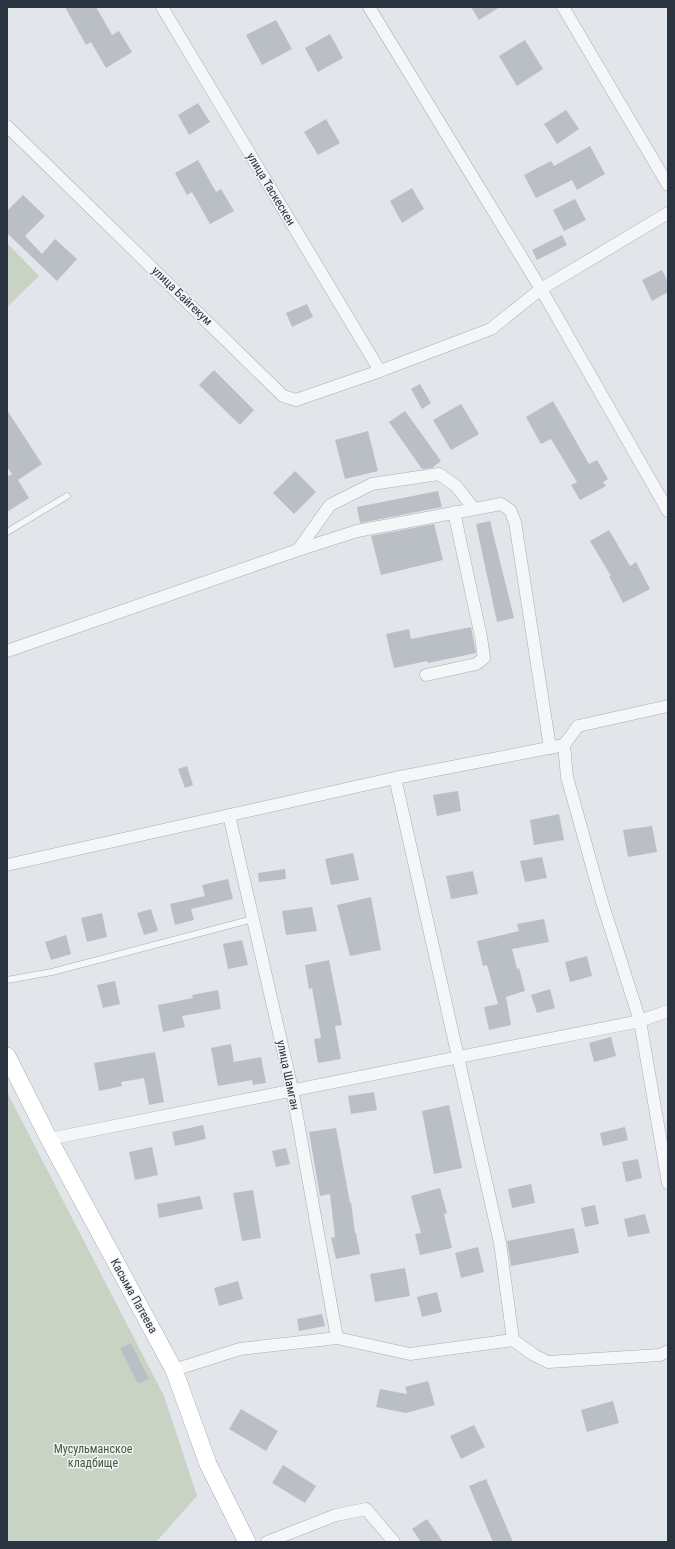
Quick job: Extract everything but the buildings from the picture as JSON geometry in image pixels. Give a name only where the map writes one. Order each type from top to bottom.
[{"type":"main road","name":"Касыма Патеева","points":[[7,1056],[49,1139],[174,1370],[208,1464],[247,1542]]},
{"type":"street","name":"улица Таскескен","points":[[162,7],[380,371]]},
{"type":"street","points":[[369,7],[540,289],[668,511]]},
{"type":"street","points":[[563,7],[668,186]]},
{"type":"street","name":"улица Байгекум","points":[[7,126],[284,396],[296,400],[380,371],[491,329],[540,289],[668,213]]},
{"type":"street","points":[[298,550],[330,505],[372,484],[439,474],[456,486],[474,509]]},
{"type":"street","points":[[7,651],[357,531],[501,504],[510,510],[515,522],[550,748]]},
{"type":"street","points":[[426,675],[476,664],[484,658],[454,512]]},
{"type":"street","points":[[7,865],[395,778],[564,745],[578,726],[668,706]]},
{"type":"street","points":[[564,745],[569,784],[602,902],[640,1021],[668,1183]]},
{"type":"street","points":[[395,778],[500,1243],[513,1340]]},
{"type":"street","name":"улица Шамган","points":[[229,815],[292,1089],[337,1338]]},
{"type":"street","points":[[49,1139],[292,1089],[640,1021],[668,1011]]},
{"type":"street","points":[[174,1370],[240,1349],[337,1338],[410,1354],[513,1340],[534,1355],[548,1362],[660,1355],[668,1350]]},
{"type":"street","points":[[267,1542],[336,1515],[366,1509],[394,1542]]},
{"type":"lane","points":[[7,532],[67,496]]},
{"type":"lane","points":[[7,980],[52,972],[253,919]]},
{"type":"green space","points":[[7,243],[39,276],[7,307]]},
{"type":"green space","name":"Мусульманское кладбище","points":[[7,1092],[164,1396],[197,1496],[156,1542],[7,1542]]}]
